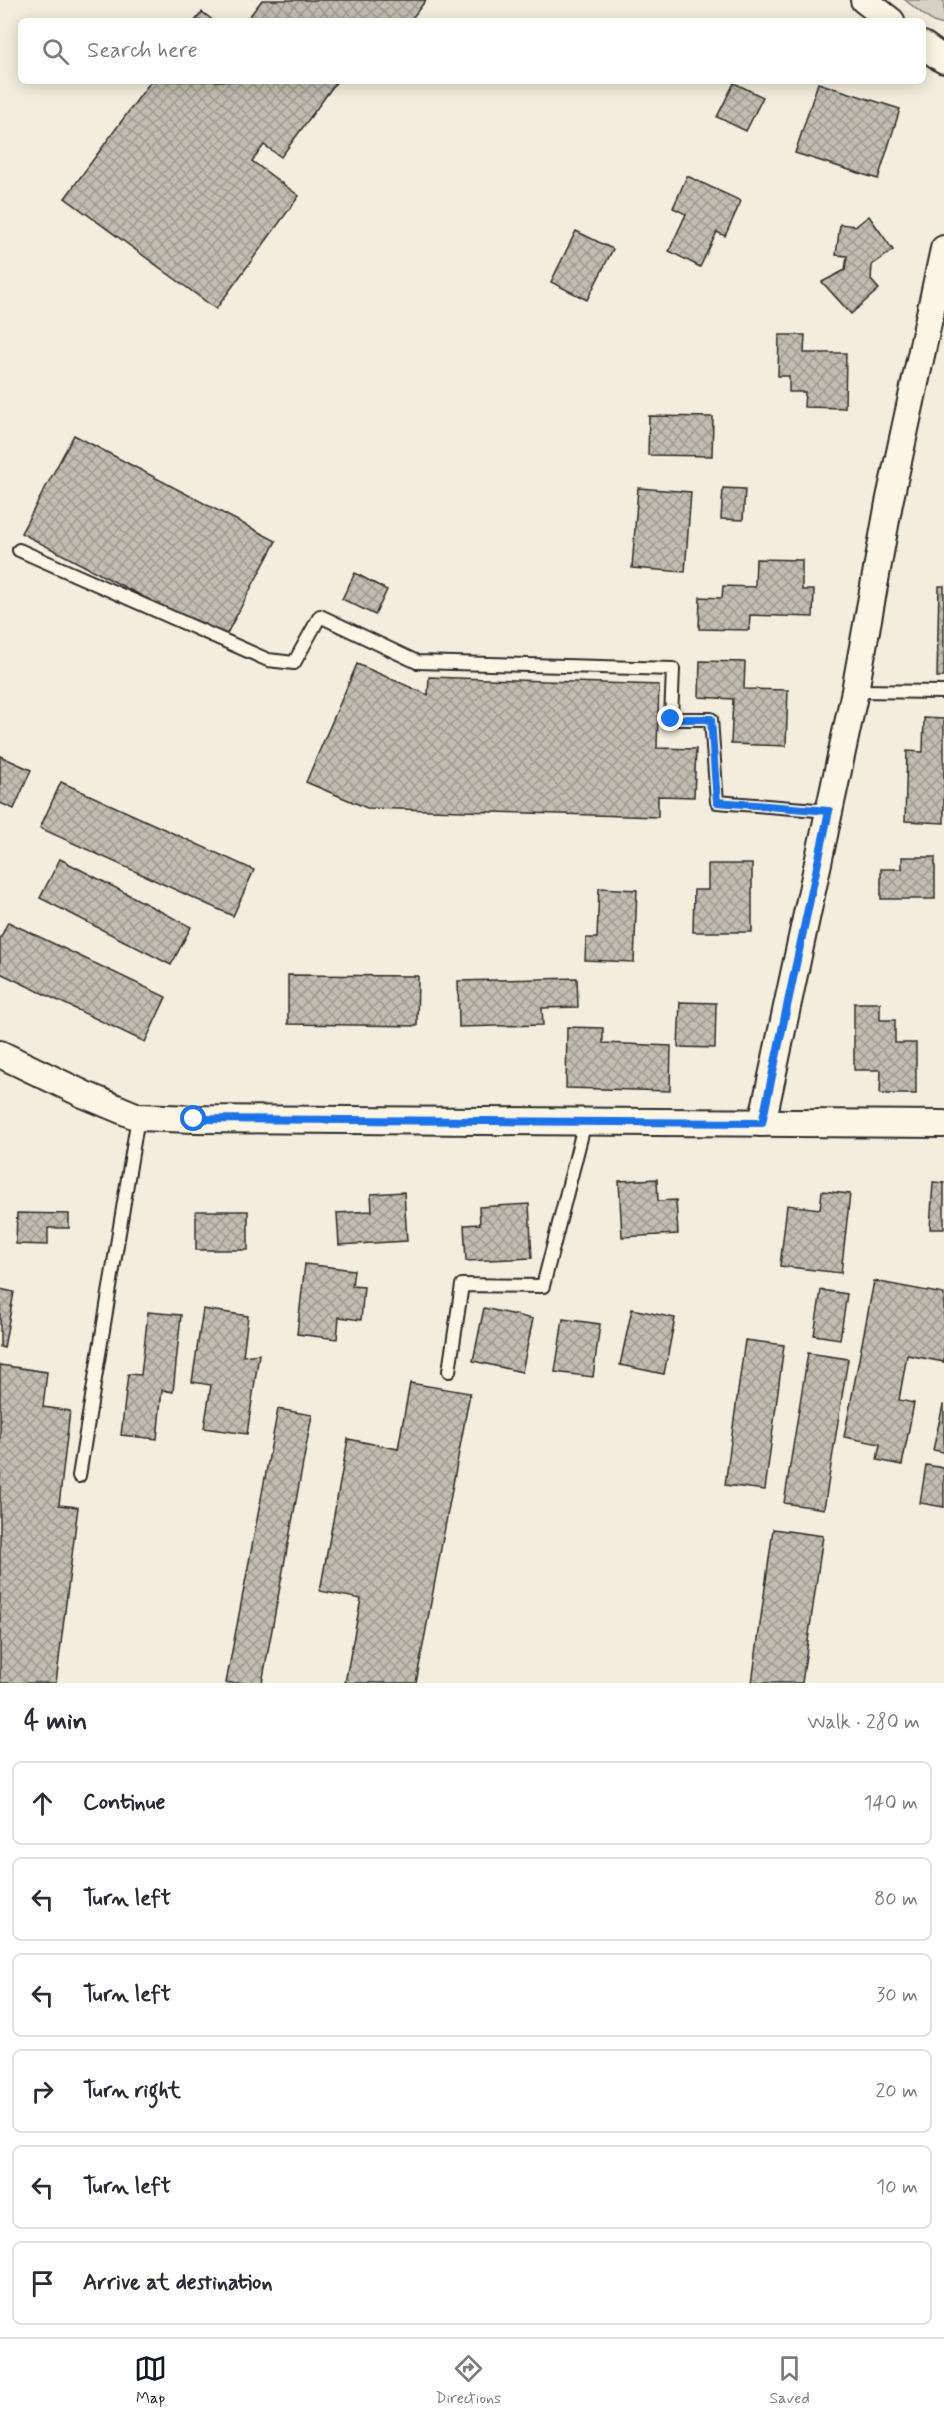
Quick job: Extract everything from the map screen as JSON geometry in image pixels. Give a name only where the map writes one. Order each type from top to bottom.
[{"type":"street","points":[[864,0],[887,18]]},
{"type":"street","points":[[926,47],[944,60]]},
{"type":"street","points":[[762,1123],[855,691],[889,502],[937,308],[944,249]]},
{"type":"street","points":[[0,1054],[83,1094],[138,1116],[206,1119],[944,1124]]},
{"type":"lane","points":[[19,550],[268,660],[294,663],[320,616],[417,662],[673,669],[671,719],[711,719],[717,802],[829,811]]},
{"type":"lane","points":[[855,691],[944,692]]},
{"type":"lane","points":[[79,1476],[138,1116]]},
{"type":"lane","points":[[449,1371],[462,1285],[543,1286],[585,1122]]},
{"type":"shaded area","points":[[905,0],[944,0],[944,25],[933,22]]},
{"type":"building","points":[[262,0],[426,0],[412,18],[248,18]]},
{"type":"building","points":[[202,12],[210,18],[197,18]]},
{"type":"building","points":[[149,84],[335,84],[281,157],[264,145],[252,161],[299,196],[216,309],[65,198]]},
{"type":"building","points":[[734,84],[763,97],[746,131],[717,117]]},
{"type":"building","points":[[818,84],[900,109],[878,179],[795,153]]},
{"type":"building","points":[[687,176],[741,201],[725,236],[717,232],[700,267],[669,251],[686,214],[673,208]]},
{"type":"building","points":[[869,216],[893,250],[872,265],[871,280],[879,289],[851,314],[822,282],[845,270],[847,256],[836,255],[840,224],[856,226]]},
{"type":"building","points":[[576,231],[613,249],[587,300],[551,282]]},
{"type":"building","points":[[779,335],[805,335],[804,353],[846,353],[845,408],[804,407],[805,392],[789,392],[789,376],[778,376]]},
{"type":"building","points":[[649,416],[713,417],[712,456],[648,455]]},
{"type":"building","points":[[74,435],[276,541],[224,639],[21,533]]},
{"type":"building","points":[[638,488],[691,492],[685,572],[632,568]]},
{"type":"building","points":[[723,488],[745,489],[743,520],[721,519]]},
{"type":"building","points":[[756,559],[802,560],[802,590],[814,590],[813,617],[750,615],[749,630],[699,629],[700,597],[722,598],[723,586],[755,587]]},
{"type":"building","points":[[355,573],[387,590],[375,615],[342,599]]},
{"type":"building","points":[[939,586],[944,586],[944,677],[937,677]]},
{"type":"building","points":[[700,661],[745,662],[744,689],[788,690],[786,746],[731,744],[733,699],[699,697]]},
{"type":"building","points":[[357,664],[428,695],[429,677],[659,685],[657,748],[696,749],[694,797],[658,796],[658,817],[367,808],[306,782]]},
{"type":"building","points":[[924,718],[944,719],[944,823],[905,821],[907,751],[923,752]]},
{"type":"building","points":[[0,756],[31,770],[14,809],[0,803]]},
{"type":"building","points":[[61,782],[254,870],[233,916],[40,828]]},
{"type":"building","points":[[902,857],[935,857],[935,899],[881,899],[881,869],[902,869]]},
{"type":"building","points":[[60,859],[191,927],[171,965],[40,898]]},
{"type":"building","points":[[708,864],[752,864],[752,932],[693,932],[694,890],[708,890]]},
{"type":"building","points":[[599,888],[637,890],[634,962],[585,960],[586,938],[597,938]]},
{"type":"building","points":[[8,922],[166,997],[145,1042],[0,973],[0,939]]},
{"type":"building","points":[[288,975],[418,976],[417,1026],[288,1024]]},
{"type":"building","points":[[577,978],[578,1007],[542,1008],[543,1025],[459,1027],[458,981]]},
{"type":"building","points":[[680,1002],[716,1003],[715,1048],[678,1047]]},
{"type":"building","points":[[854,1003],[880,1003],[880,1020],[895,1020],[895,1043],[916,1043],[916,1094],[880,1094],[881,1070],[854,1070]]},
{"type":"building","points":[[567,1027],[603,1028],[603,1043],[671,1046],[670,1091],[566,1088]]},
{"type":"building","points":[[657,1179],[658,1201],[676,1200],[678,1234],[622,1237],[619,1181]]},
{"type":"building","points":[[933,1182],[944,1183],[944,1229],[930,1229]]},
{"type":"building","points":[[822,1191],[850,1194],[841,1273],[780,1266],[787,1205],[820,1209]]},
{"type":"building","points":[[404,1192],[407,1241],[339,1245],[337,1213],[372,1211],[371,1194]]},
{"type":"building","points":[[529,1204],[532,1258],[466,1261],[464,1225],[480,1224],[479,1207]]},
{"type":"building","points":[[196,1211],[248,1211],[248,1250],[196,1250]]},
{"type":"building","points":[[17,1213],[69,1214],[69,1228],[48,1228],[48,1245],[16,1244]]},
{"type":"building","points":[[305,1264],[354,1270],[352,1286],[364,1287],[361,1320],[339,1317],[337,1339],[297,1334]]},
{"type":"building","points":[[874,1281],[944,1294],[944,1362],[907,1355],[899,1400],[914,1403],[902,1465],[877,1460],[880,1444],[844,1437]]},
{"type":"building","points":[[0,1289],[14,1292],[4,1348],[0,1347]]},
{"type":"building","points":[[821,1290],[847,1294],[840,1339],[814,1335]]},
{"type":"building","points":[[484,1308],[533,1319],[522,1372],[473,1361]]},
{"type":"building","points":[[203,1309],[248,1316],[243,1356],[259,1354],[247,1434],[204,1428],[211,1385],[192,1382]]},
{"type":"building","points":[[632,1309],[675,1318],[664,1374],[620,1365]]},
{"type":"building","points":[[148,1312],[181,1315],[173,1392],[162,1390],[157,1439],[121,1435],[128,1374],[141,1375]]},
{"type":"building","points":[[563,1319],[600,1324],[593,1377],[555,1372]]},
{"type":"building","points":[[745,1340],[784,1345],[765,1490],[725,1485]]},
{"type":"building","points":[[808,1353],[848,1359],[824,1509],[784,1503]]},
{"type":"building","points":[[0,1365],[47,1372],[43,1407],[70,1411],[59,1505],[78,1507],[56,1683],[0,1683]]},
{"type":"building","points":[[410,1383],[470,1393],[416,1683],[345,1683],[361,1599],[320,1591],[348,1439],[398,1449]]},
{"type":"building","points":[[944,1405],[944,1452],[933,1450]]},
{"type":"building","points":[[278,1409],[312,1415],[262,1683],[226,1683]]},
{"type":"building","points":[[926,1465],[944,1468],[944,1507],[920,1503]]},
{"type":"building","points":[[773,1529],[823,1536],[802,1683],[752,1683]]},
{"type":"route","points":[[194,1119],[762,1123],[829,811],[717,802],[711,719],[671,719]]}]
